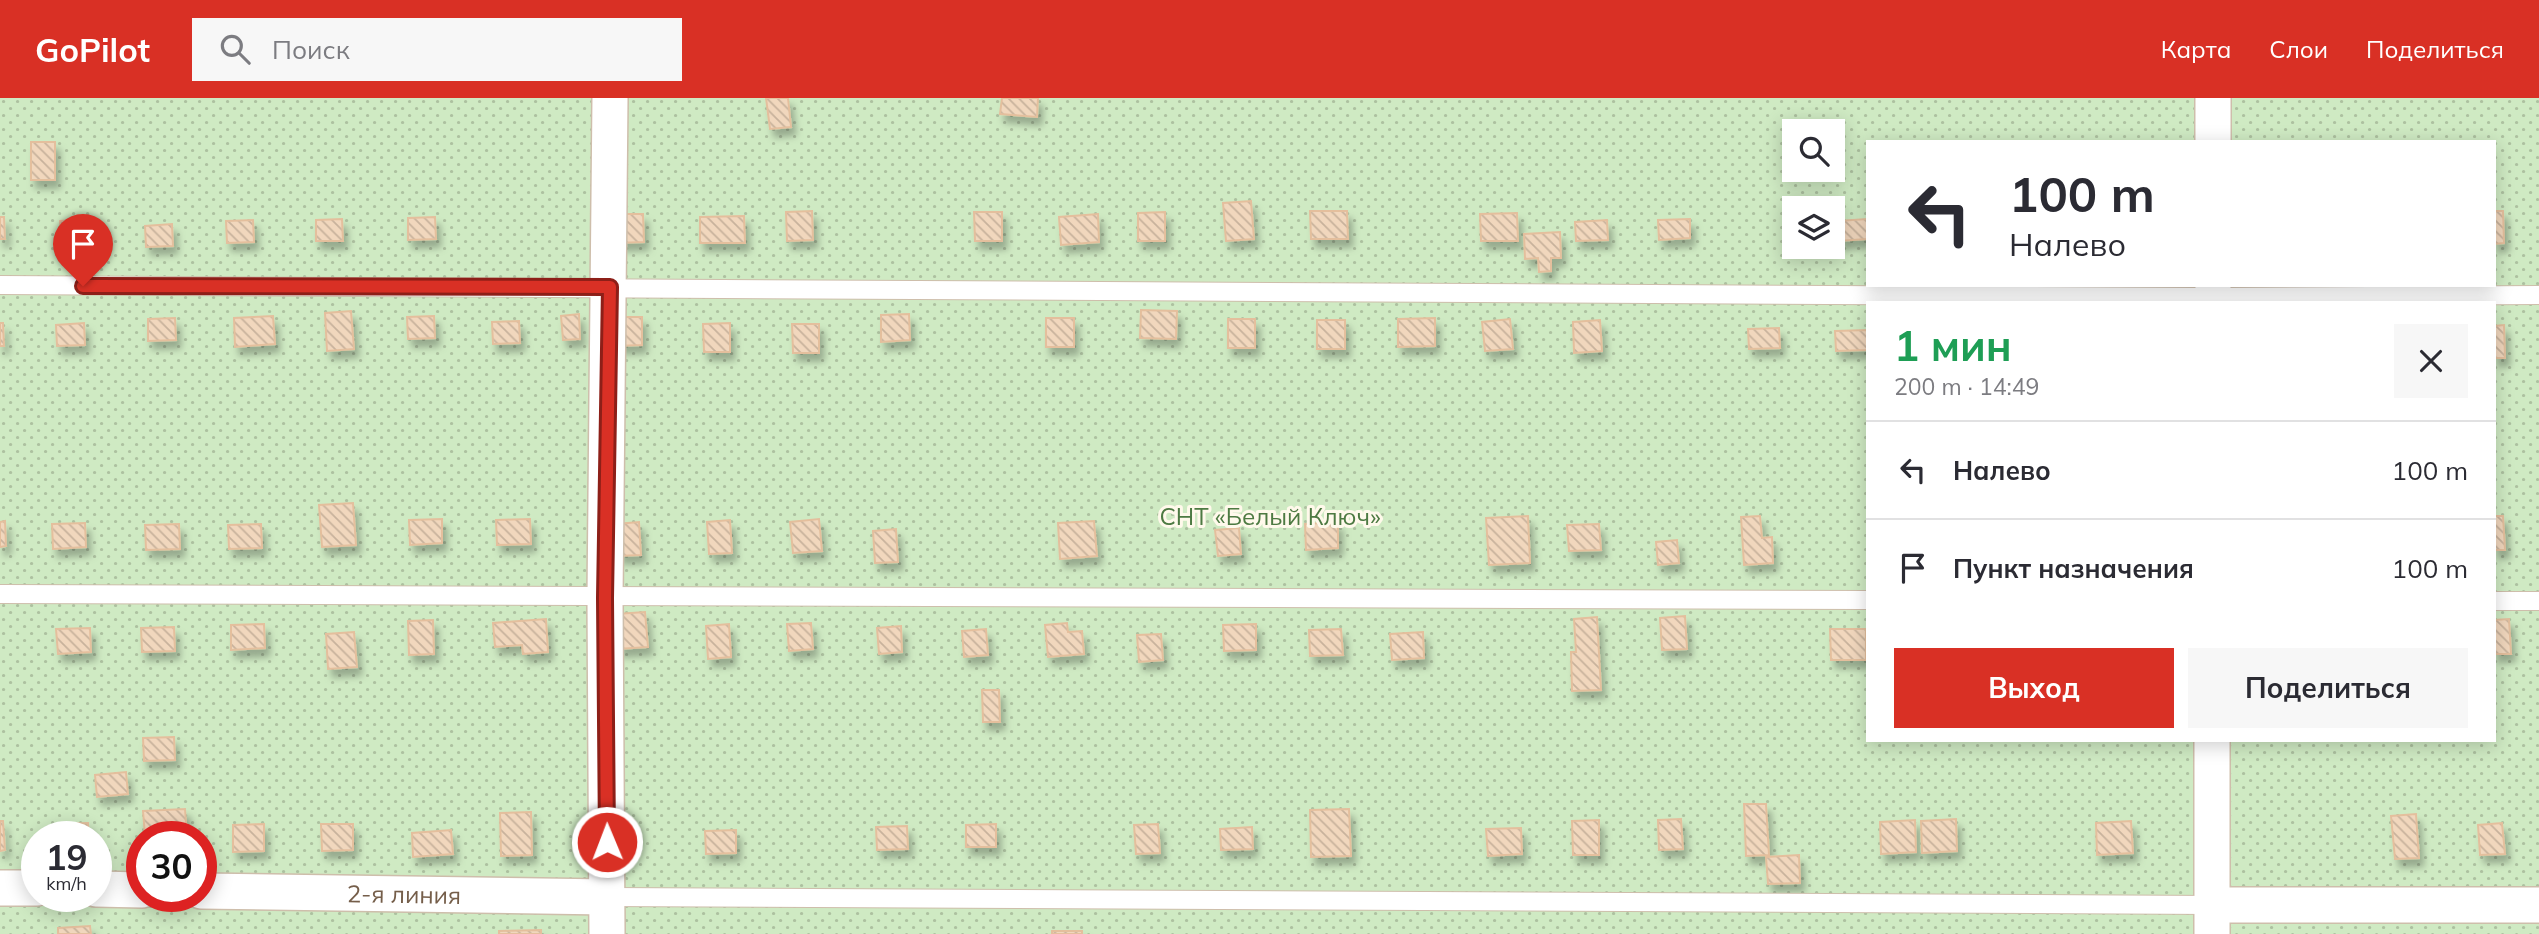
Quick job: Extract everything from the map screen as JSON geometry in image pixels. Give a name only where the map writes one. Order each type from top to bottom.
[{"type":"street","points":[[607,934],[605,598],[610,98]]},
{"type":"street","points":[[2213,140],[2214,98]]},
{"type":"street","points":[[2212,742],[2212,920],[2539,905]]},
{"type":"street","points":[[0,888],[21,888]]},
{"type":"street","name":"2-я линия","points":[[217,891],[607,897]]},
{"type":"lane","points":[[0,285],[2539,295]]},
{"type":"lane","points":[[0,594],[1866,600]]},
{"type":"lane","points":[[2496,601],[2539,601]]},
{"type":"lane","points":[[607,897],[2212,920]]},
{"type":"green space","name":"СНТ «Белый Ключ»","points":[[0,98],[2539,98],[2539,934],[0,934]]},
{"type":"building","points":[[766,98],[788,98],[791,127],[770,129]]},
{"type":"building","points":[[1002,98],[1038,98],[1037,117],[1000,114]]},
{"type":"building","points":[[31,142],[55,142],[55,180],[31,180]]},
{"type":"building","points":[[1251,201],[1254,239],[1226,241],[1223,203]]},
{"type":"building","points":[[812,211],[813,240],[787,241],[786,212]]},
{"type":"building","points":[[1310,211],[1347,211],[1348,239],[1311,239]]},
{"type":"building","points":[[2496,211],[2503,211],[2504,243],[2496,244]]},
{"type":"building","points":[[974,212],[1002,212],[1002,241],[975,241]]},
{"type":"building","points":[[1165,212],[1165,241],[1138,241],[1138,213]]},
{"type":"building","points":[[1517,213],[1518,241],[1481,241],[1480,214]]},
{"type":"building","points":[[617,214],[643,214],[644,242],[617,243]]},
{"type":"building","points":[[1098,214],[1099,242],[1061,245],[1059,217]]},
{"type":"building","points":[[744,216],[745,243],[700,243],[700,217]]},
{"type":"building","points":[[0,217],[4,217],[5,239],[0,239]]},
{"type":"building","points":[[435,217],[436,239],[408,240],[408,218]]},
{"type":"building","points":[[87,219],[88,241],[60,242],[60,221]]},
{"type":"building","points":[[342,219],[343,241],[316,241],[316,220]]},
{"type":"building","points":[[1690,219],[1690,238],[1659,240],[1658,220]]},
{"type":"building","points":[[1866,219],[1866,239],[1845,241],[1845,221]]},
{"type":"building","points":[[253,220],[254,242],[227,243],[226,221]]},
{"type":"building","points":[[1607,220],[1608,240],[1576,241],[1575,222]]},
{"type":"building","points":[[172,224],[173,246],[146,247],[145,226]]},
{"type":"building","points":[[1560,232],[1561,258],[1551,258],[1551,271],[1539,272],[1538,258],[1525,259],[1524,234]]},
{"type":"building","points":[[1141,310],[1177,311],[1176,339],[1140,338]]},
{"type":"building","points":[[351,311],[354,349],[327,351],[325,313]]},
{"type":"building","points":[[579,314],[580,339],[563,340],[561,316]]},
{"type":"building","points":[[909,314],[910,340],[881,342],[881,315]]},
{"type":"building","points":[[273,316],[275,344],[235,347],[234,318]]},
{"type":"building","points":[[434,316],[435,338],[408,339],[407,317]]},
{"type":"building","points":[[615,317],[642,317],[642,345],[616,346]]},
{"type":"building","points":[[175,318],[176,340],[148,341],[148,319]]},
{"type":"building","points":[[1046,318],[1074,318],[1074,347],[1046,347]]},
{"type":"building","points":[[1435,318],[1435,346],[1398,347],[1398,319]]},
{"type":"building","points":[[1228,319],[1255,319],[1255,348],[1228,348]]},
{"type":"building","points":[[1510,319],[1513,349],[1485,351],[1482,322]]},
{"type":"building","points":[[1317,320],[1345,320],[1345,349],[1317,349]]},
{"type":"building","points":[[1600,320],[1602,351],[1574,353],[1573,322]]},
{"type":"building","points":[[519,321],[520,343],[493,344],[492,322]]},
{"type":"building","points":[[0,323],[3,323],[4,346],[0,346]]},
{"type":"building","points":[[84,323],[85,345],[57,346],[56,325]]},
{"type":"building","points":[[730,323],[730,352],[704,352],[703,324]]},
{"type":"building","points":[[792,324],[819,324],[819,353],[793,353]]},
{"type":"building","points":[[2504,325],[2505,358],[2496,358],[2496,326]]},
{"type":"building","points":[[1779,328],[1780,348],[1749,349],[1748,329]]},
{"type":"building","points":[[1866,330],[1866,350],[1836,351],[1835,331]]},
{"type":"building","points":[[353,503],[356,545],[322,547],[319,505]]},
{"type":"building","points":[[1528,516],[1530,563],[1489,565],[1486,518]]},
{"type":"building","points":[[1760,516],[1762,538],[1772,537],[1773,563],[1744,565],[1741,517]]},
{"type":"building","points":[[2496,516],[2503,516],[2505,550],[2496,550]]},
{"type":"building","points":[[442,519],[442,543],[410,545],[409,520]]},
{"type":"building","points":[[530,519],[531,544],[497,545],[496,520]]},
{"type":"building","points":[[819,519],[822,551],[793,553],[790,522]]},
{"type":"building","points":[[730,520],[732,553],[709,554],[707,522]]},
{"type":"building","points":[[5,521],[6,546],[0,547],[0,522]]},
{"type":"building","points":[[1094,521],[1097,556],[1060,559],[1058,523]]},
{"type":"building","points":[[639,522],[641,555],[618,556],[616,524]]},
{"type":"building","points":[[1338,522],[1338,548],[1306,550],[1305,524]]},
{"type":"building","points":[[85,523],[86,547],[53,549],[52,524]]},
{"type":"building","points":[[179,524],[180,549],[146,550],[145,525]]},
{"type":"building","points":[[261,524],[262,548],[229,549],[228,525]]},
{"type":"building","points":[[1599,524],[1601,550],[1569,551],[1567,525]]},
{"type":"building","points":[[1239,528],[1241,554],[1218,556],[1215,530]]},
{"type":"building","points":[[896,529],[898,562],[875,563],[873,531]]},
{"type":"building","points":[[1677,540],[1679,563],[1658,565],[1656,542]]},
{"type":"building","points":[[645,612],[648,647],[618,649],[616,614]]},
{"type":"building","points":[[1685,616],[1687,649],[1662,650],[1660,618]]},
{"type":"building","points":[[1597,617],[1601,690],[1572,691],[1571,652],[1576,652],[1574,619]]},
{"type":"building","points":[[546,619],[548,652],[523,654],[522,645],[495,647],[493,623]]},
{"type":"building","points":[[2509,619],[2511,654],[2496,654],[2496,620]]},
{"type":"building","points":[[433,620],[434,654],[409,655],[408,621]]},
{"type":"building","points":[[811,623],[813,649],[789,651],[787,624]]},
{"type":"building","points":[[1067,623],[1068,632],[1082,631],[1084,654],[1048,657],[1045,625]]},
{"type":"building","points":[[264,624],[265,648],[231,650],[231,625]]},
{"type":"building","points":[[729,624],[731,657],[708,659],[706,626]]},
{"type":"building","points":[[1256,624],[1256,650],[1224,651],[1223,625]]},
{"type":"building","points":[[901,626],[902,652],[879,654],[877,628]]},
{"type":"building","points":[[174,627],[175,651],[142,652],[141,628]]},
{"type":"building","points":[[90,628],[91,652],[58,654],[56,629]]},
{"type":"building","points":[[986,629],[988,655],[964,657],[962,631]]},
{"type":"building","points":[[1341,629],[1343,655],[1310,656],[1309,630]]},
{"type":"building","points":[[1830,629],[1866,629],[1866,660],[1831,660]]},
{"type":"building","points":[[354,632],[357,667],[328,669],[326,634]]},
{"type":"building","points":[[1423,632],[1424,658],[1392,660],[1390,634]]},
{"type":"building","points":[[1161,634],[1163,660],[1139,662],[1137,635]]},
{"type":"building","points":[[982,690],[999,690],[1000,722],[983,722]]},
{"type":"building","points":[[174,737],[175,760],[144,761],[143,738]]},
{"type":"building","points":[[126,772],[128,794],[97,797],[95,775]]},
{"type":"building","points":[[1744,804],[1766,804],[1769,855],[1746,856]]},
{"type":"building","points":[[185,809],[186,821],[144,821],[143,811]]},
{"type":"building","points":[[1349,809],[1351,856],[1311,857],[1310,810]]},
{"type":"building","points":[[531,812],[532,855],[501,856],[500,813]]},
{"type":"building","points":[[2416,814],[2419,858],[2395,859],[2391,816]]},
{"type":"building","points":[[1681,819],[1683,849],[1659,850],[1658,820]]},
{"type":"building","points":[[1956,819],[1957,851],[1922,853],[1921,821]]},
{"type":"building","points":[[1599,820],[1599,855],[1573,855],[1572,821]]},
{"type":"building","points":[[1915,820],[1916,852],[1881,854],[1880,822]]},
{"type":"building","points":[[0,821],[3,821],[5,850],[0,851]]},
{"type":"building","points":[[2131,821],[2133,853],[2097,855],[2096,823]]},
{"type":"building","points":[[2502,823],[2505,854],[2480,855],[2478,825]]},
{"type":"building","points":[[264,824],[264,851],[233,852],[233,825]]},
{"type":"building","points":[[321,824],[353,824],[353,850],[322,851]]},
{"type":"building","points":[[996,824],[996,847],[966,847],[966,825]]},
{"type":"building","points":[[1158,824],[1160,853],[1136,854],[1134,825]]},
{"type":"building","points":[[907,826],[908,849],[877,850],[876,827]]},
{"type":"building","points":[[1252,827],[1253,849],[1221,850],[1220,829]]},
{"type":"building","points":[[1521,828],[1522,854],[1488,856],[1486,829]]},
{"type":"building","points":[[451,830],[453,854],[413,857],[412,833]]},
{"type":"building","points":[[736,830],[736,853],[706,854],[705,831]]},
{"type":"building","points":[[1799,855],[1800,883],[1768,884],[1766,857]]},
{"type":"building","points":[[90,926],[91,934],[58,934],[58,928]]},
{"type":"building","points":[[541,930],[541,934],[499,934],[499,931]]},
{"type":"building","points":[[1052,931],[1082,931],[1082,934],[1052,934]]},
{"type":"route","points":[[83,286],[610,287],[605,598],[607,842]]}]
